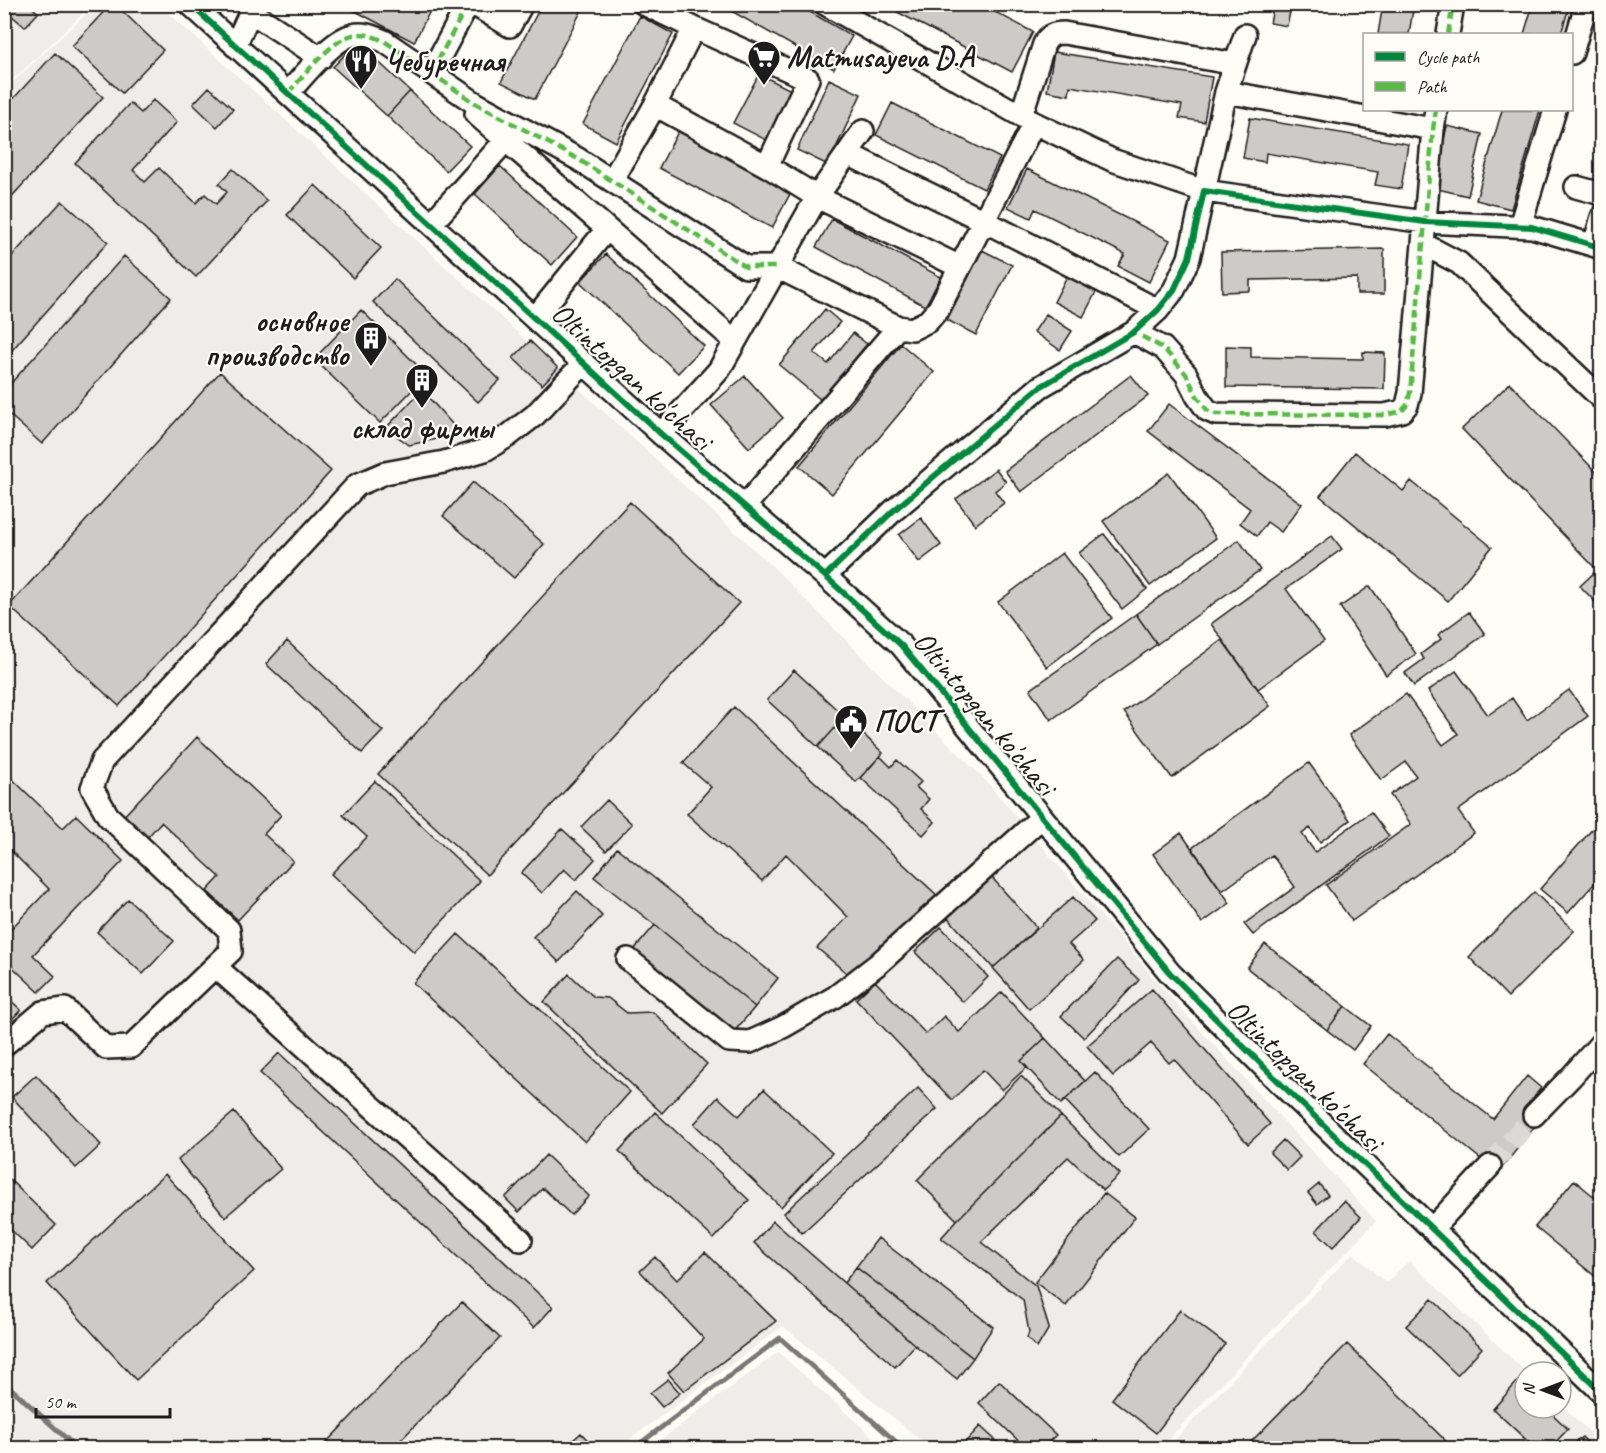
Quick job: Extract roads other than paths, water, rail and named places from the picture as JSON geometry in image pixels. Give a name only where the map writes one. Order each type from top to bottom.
[{"type":"street","points":[[431,73],[468,4]]},
{"type":"street","points":[[472,4],[510,26],[522,4]]},
{"type":"street","points":[[644,4],[676,10],[694,28],[808,79],[766,166]]},
{"type":"street","points":[[825,4],[1028,120],[1112,160],[1204,191],[1425,222],[1532,227],[1598,246],[1602,217]]},
{"type":"street","points":[[1448,33],[1453,4]]},
{"type":"street","points":[[1573,50],[1586,5]]},
{"type":"street","name":"Oltintopgan ko'chasi","points":[[194,6],[661,434],[901,645],[1170,973],[1283,1086],[1602,1392]]},
{"type":"street","points":[[235,46],[252,8],[321,58]]},
{"type":"street","points":[[612,181],[655,105],[694,28]]},
{"type":"street","points":[[288,93],[338,40],[354,34],[369,34],[384,41],[475,103],[578,159],[746,267],[777,267],[898,327],[912,329],[928,321],[939,308],[984,221],[1028,120],[1044,44],[1048,36],[1064,33],[1235,64]]},
{"type":"street","points":[[825,576],[893,511],[1040,387],[1134,332],[1158,310],[1174,290],[1189,258],[1226,93],[1245,35]]},
{"type":"street","points":[[1226,93],[1363,110]]},
{"type":"street","points":[[475,103],[473,111],[735,341]]},
{"type":"street","points":[[655,105],[817,197],[960,267]]},
{"type":"street","points":[[1134,332],[1163,348],[1186,374],[1206,410],[1216,414],[1385,415],[1402,411],[1407,405],[1410,393],[1435,119],[1371,111]]},
{"type":"street","points":[[1520,226],[1555,111]]},
{"type":"street","points":[[661,434],[719,370],[817,197],[863,131]]},
{"type":"street","points":[[431,224],[506,140]]},
{"type":"street","points":[[848,154],[1158,310]]},
{"type":"street","points":[[1576,187],[1602,194]]},
{"type":"street","points":[[535,318],[607,229]]},
{"type":"street","points":[[1423,244],[1459,263],[1602,399]]},
{"type":"street","points":[[745,506],[898,327]]},
{"type":"street","points":[[4,1046],[43,1012],[65,1010],[106,1048],[131,1047],[231,951],[229,930],[108,816],[92,788],[102,761],[357,485],[385,473],[444,462],[485,450],[535,415],[584,363]]},
{"type":"street","points":[[628,959],[729,1041],[750,1042],[783,1027],[835,997],[878,964],[1042,817]]},
{"type":"street","points":[[216,967],[521,1240]]},
{"type":"street","points":[[1534,1115],[1602,1042]]},
{"type":"street","points":[[1432,1229],[1490,1166]]},
{"type":"waterway","points":[[634,1448],[780,1338],[903,1448]]},
{"type":"waterway","points":[[4,1382],[77,1448]]},
{"type":"tunnel","points":[[1490,1166],[1534,1115]]},
{"type":"place","name":"Matmusayeva D.A","points":[[764,86]]},
{"type":"place","name":"Чебуречная","points":[[361,90]]},
{"type":"place","name":"основное производство","points":[[371,367]]},
{"type":"place","name":"склад фирмы","points":[[422,409]]},
{"type":"place","name":"ПОСТ","points":[[851,750]]}]
